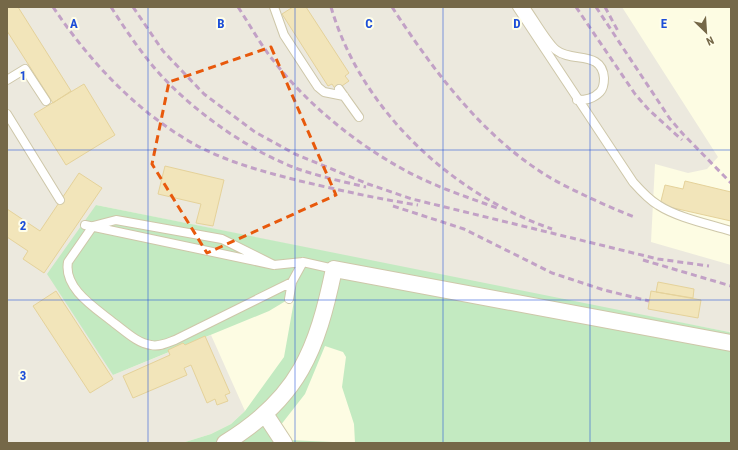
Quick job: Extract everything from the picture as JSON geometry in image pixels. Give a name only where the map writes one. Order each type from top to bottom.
[{"type":"street","points":[[225,443],[244,432],[265,414],[287,391],[304,366],[316,341],[334,269],[731,343]]},
{"type":"street","points":[[265,414],[284,443]]},
{"type":"lane","points":[[274,7],[284,36],[318,87],[324,92],[341,92],[359,117]]},
{"type":"lane","points":[[517,7],[577,100],[633,182],[647,198],[672,212],[731,231]]},
{"type":"lane","points":[[525,7],[554,49],[565,56],[593,59],[599,64],[603,73],[604,82],[602,91],[594,97],[577,100]]},
{"type":"lane","points":[[7,80],[25,69],[46,101]]},
{"type":"lane","points":[[7,114],[60,200]]},
{"type":"lane","points":[[274,265],[222,239],[116,220],[89,225],[68,262],[67,268],[71,281],[88,302],[135,339],[158,346],[174,340],[292,282]]},
{"type":"lane","points":[[89,225],[274,265],[303,262],[334,269]]},
{"type":"lane","points":[[289,299],[292,282],[303,262]]},
{"type":"highlighted area","points":[[271,47],[336,195],[207,253],[152,164],[169,82]]},
{"type":"shaded area","points":[[7,7],[622,7],[718,157],[707,169],[688,173],[655,164],[651,242],[731,265],[731,330],[729,332],[548,297],[96,205],[113,375],[211,335],[245,411],[231,424],[211,434],[182,443],[7,443]]},
{"type":"green space","points":[[96,205],[729,332],[731,333],[731,443],[355,443],[182,443],[211,434],[231,424],[245,411],[284,357],[294,301],[289,299],[269,311],[113,375],[47,274]],"holes":[[[325,346],[343,352],[346,357],[342,387],[354,424],[355,443],[288,440],[280,426],[305,394]]]},
{"type":"building","points":[[18,7],[71,91],[53,103],[7,31],[7,8]]},
{"type":"building","points":[[293,7],[306,7],[349,73],[345,76],[349,81],[336,90],[332,84],[328,86],[282,14]]},
{"type":"building","points":[[84,84],[115,135],[66,165],[34,114]]},
{"type":"building","points":[[165,166],[224,180],[213,226],[196,223],[201,204],[158,194]]},
{"type":"building","points":[[79,173],[102,188],[44,273],[23,259],[28,251],[7,237],[7,209],[40,231]]},
{"type":"building","points":[[685,181],[731,192],[731,221],[660,205],[665,185],[683,189]]},
{"type":"building","points":[[658,282],[694,289],[693,298],[656,292]]},
{"type":"building","points":[[56,291],[113,379],[90,393],[33,306]]},
{"type":"building","points":[[651,291],[701,300],[698,318],[648,309]]},
{"type":"building","points":[[205,336],[230,393],[225,395],[228,401],[217,405],[215,399],[207,403],[191,365],[184,368],[187,375],[133,398],[123,376],[170,355],[168,350],[183,343],[185,345]]},
{"type":"railway","points":[[53,7],[81,45],[112,81],[148,113],[187,140],[228,160],[256,169],[300,181],[418,205]]},
{"type":"railway","points":[[111,7],[133,40],[157,71],[205,116],[243,142],[282,162],[317,175],[366,187]]},
{"type":"railway","points":[[133,7],[163,51],[204,94],[255,132],[295,154],[368,184],[412,199],[658,259],[709,266]]},
{"type":"railway","points":[[238,7],[264,48],[286,76],[331,120],[365,146],[411,173],[447,190],[497,208]]},
{"type":"railway","points":[[331,7],[345,45],[364,80],[387,113],[415,144],[446,171],[479,194],[515,214],[552,229]]},
{"type":"railway","points":[[392,7],[408,32],[444,80],[463,103],[506,145],[529,164],[554,180],[594,200],[634,217]]},
{"type":"railway","points":[[576,7],[635,94],[649,110],[682,140]]},
{"type":"railway","points":[[596,7],[670,119],[731,183]]},
{"type":"railway","points":[[605,7],[619,33]]},
{"type":"railway","points":[[393,206],[464,229],[552,273],[604,290],[649,301]]},
{"type":"railway","points":[[643,260],[731,286]]}]
